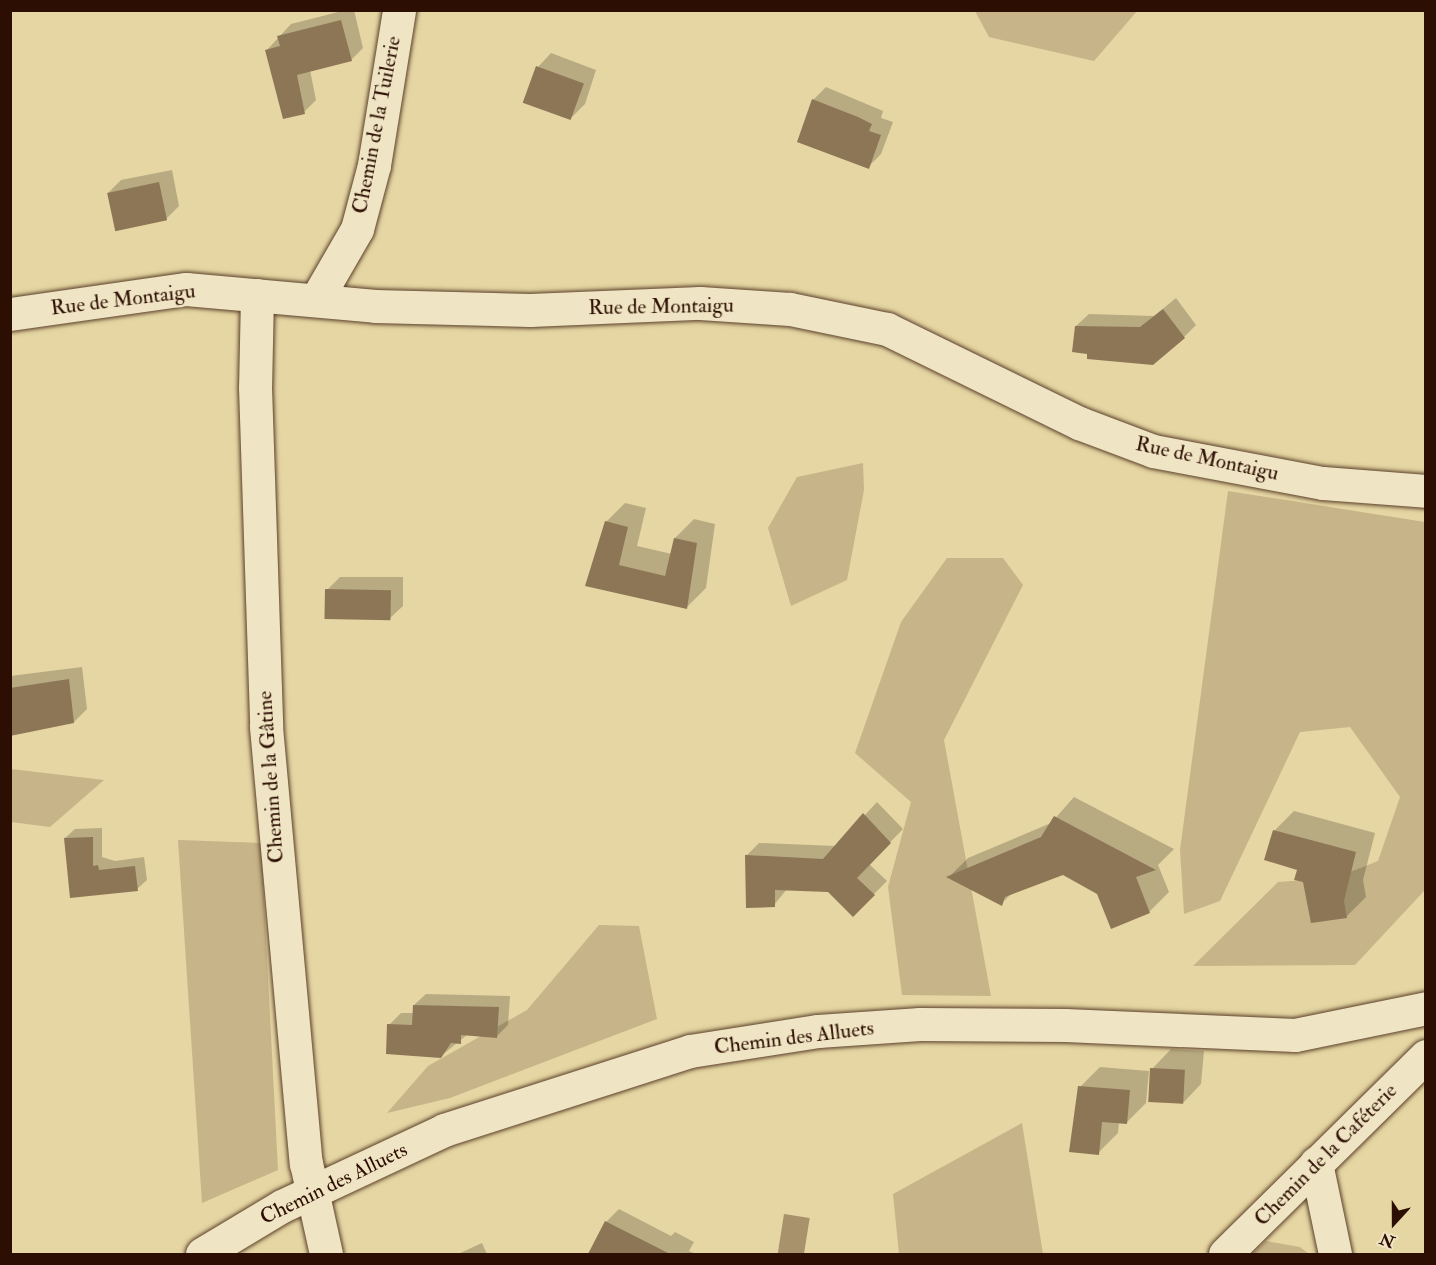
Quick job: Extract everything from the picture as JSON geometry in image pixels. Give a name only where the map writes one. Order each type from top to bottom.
[{"type":"street","name":"Chemin de la Tuilerie","points":[[316,300],[357,230],[374,165],[399,10]]},
{"type":"street","name":"Rue de Montaigu","points":[[10,314],[186,288],[316,300],[530,310],[700,303],[790,309],[887,329],[1079,423],[1153,451],[1323,483],[1425,491]]},
{"type":"street","name":"Chemin de la Gâtine","points":[[257,295],[255,387],[266,727],[312,1195],[326,1254]]},
{"type":"street","name":"Chemin des Alluets","points":[[202,1254],[282,1206],[312,1195],[444,1130],[702,1050],[818,1031],[920,1024],[1065,1025],[1295,1035],[1425,1008]]},
{"type":"street","name":"Chemin de la Caféterie","points":[[1225,1254],[1425,1056]]},
{"type":"street","points":[[1316,1163],[1335,1254]]},
{"type":"shaded area","points":[[1138,10],[1094,61],[989,37],[975,11]]},
{"type":"shaded area","points":[[863,463],[864,490],[847,580],[791,606],[768,528],[797,477]]},
{"type":"shaded area","points":[[1228,491],[1425,522],[1425,890],[1355,965],[1193,966],[1278,882],[1335,878],[1378,861],[1400,797],[1350,727],[1300,732],[1220,901],[1184,914],[1180,850]]},
{"type":"shaded area","points":[[947,558],[1003,558],[1023,585],[944,740],[991,996],[902,995],[888,887],[911,802],[855,753],[901,622]]},
{"type":"shaded area","points":[[11,769],[104,780],[50,827],[11,822]]},
{"type":"shaded area","points":[[178,840],[261,843],[278,1170],[202,1203]]},
{"type":"shaded area","points":[[599,925],[639,926],[657,1019],[450,1098],[387,1113],[428,1066],[527,1010]]},
{"type":"shaded area","points":[[1022,1123],[1043,1254],[899,1254],[893,1194]]},
{"type":"shaded area","points":[[784,1214],[810,1218],[804,1254],[778,1254]]},
{"type":"shaded area","points":[[1266,1241],[1300,1247],[1309,1254],[1252,1254]]},
{"type":"building","points":[[341,20],[352,61],[297,75],[305,114],[283,119],[265,50],[280,46],[277,36]]},
{"type":"building","points":[[536,66],[584,83],[571,120],[523,103]]},
{"type":"building","points":[[812,99],[872,124],[869,131],[881,135],[869,169],[797,142]]},
{"type":"building","points":[[159,182],[167,220],[115,231],[107,193]]},
{"type":"building","points":[[1163,309],[1185,338],[1153,365],[1087,359],[1087,354],[1072,352],[1075,326],[1140,327]]},
{"type":"building","points":[[605,521],[628,527],[619,565],[665,576],[674,538],[697,543],[687,609],[585,586]]},
{"type":"building","points":[[325,589],[391,590],[390,620],[324,619]]},
{"type":"building","points":[[69,679],[74,723],[10,736],[10,688]]},
{"type":"building","points":[[863,813],[891,843],[857,878],[875,895],[853,917],[828,892],[775,890],[775,907],[746,908],[745,855],[823,859]]},
{"type":"building","points":[[1054,816],[1156,870],[1136,877],[1150,913],[1111,929],[1097,894],[1063,875],[1005,897],[1002,906],[946,877],[1041,837]]},
{"type":"building","points":[[1273,830],[1356,852],[1344,901],[1347,918],[1311,923],[1303,882],[1294,880],[1297,870],[1264,860]]},
{"type":"building","points":[[93,837],[93,866],[98,865],[99,870],[135,866],[138,891],[70,898],[64,838]]},
{"type":"building","points":[[413,1005],[499,1007],[497,1038],[461,1035],[461,1044],[451,1043],[441,1058],[386,1054],[387,1024],[412,1025]]},
{"type":"building","points":[[1150,1068],[1185,1070],[1183,1104],[1148,1102]]},
{"type":"building","points":[[1078,1086],[1130,1090],[1127,1124],[1102,1122],[1099,1155],[1069,1152]]},
{"type":"building","points":[[605,1221],[670,1254],[588,1254]]}]
